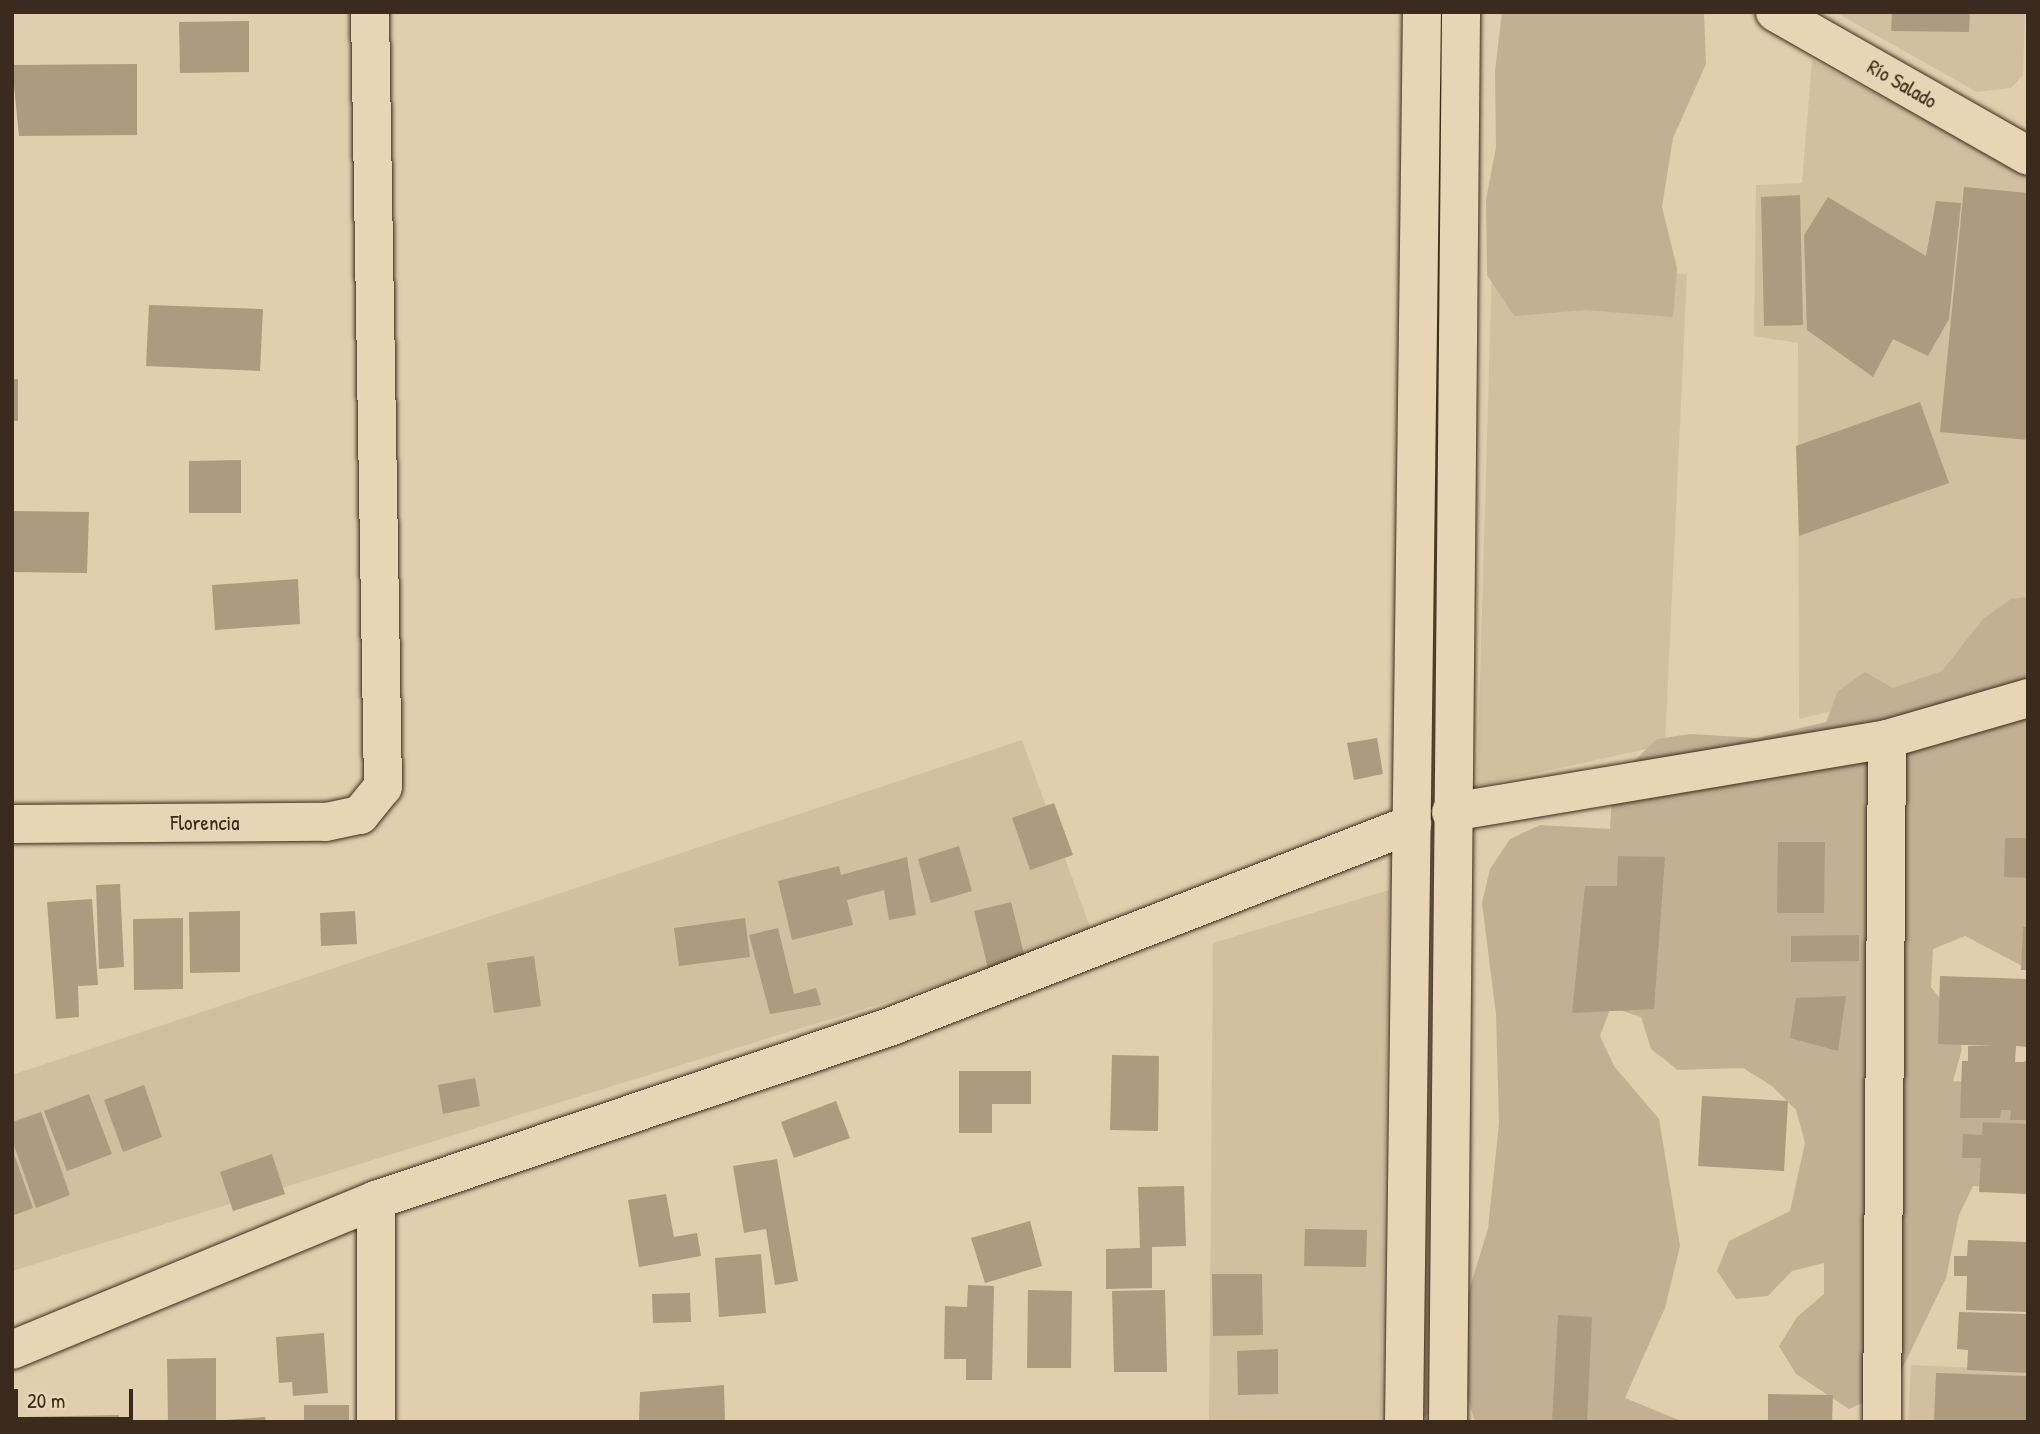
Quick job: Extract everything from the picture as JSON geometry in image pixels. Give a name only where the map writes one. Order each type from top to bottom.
[{"type":"street","name":"Florencia","points":[[12,824],[326,822],[360,815],[383,787],[370,12]]},
{"type":"street","points":[[1404,1422],[1422,12]]},
{"type":"street","points":[[1448,1422],[1451,812],[1461,12]]},
{"type":"street","name":"Río Salado","points":[[1775,12],[2028,156]]},
{"type":"street","points":[[1451,812],[1888,739],[2028,698]]},
{"type":"street","points":[[1882,1422],[1888,739]]},
{"type":"street","points":[[12,1350],[376,1200],[892,1026],[1412,824]]},
{"type":"street","points":[[376,1200],[376,1422]]},
{"type":"shaded area","points":[[1436,12],[1448,12],[1429,1414],[1421,1419]]},
{"type":"shaded area","points":[[1502,12],[1704,12],[1706,64],[1673,138],[1662,207],[1677,268],[1673,317],[1585,310],[1514,316],[1487,275],[1486,200],[1496,147],[1495,71]]},
{"type":"shaded area","points":[[1835,12],[2025,12],[2023,75],[2011,88],[1977,92]]},
{"type":"shaded area","points":[[1812,60],[2028,174],[2028,663],[1799,719],[1798,343],[1754,336],[1756,185],[1802,183]]},
{"type":"shaded area","points":[[1492,266],[1687,274],[1665,745],[1477,786]]},
{"type":"shaded area","points":[[2028,597],[2028,969],[1965,936],[1933,949],[1931,987],[1952,1014],[1962,1049],[1953,1081],[1985,1084],[2028,1059],[2028,1190],[1973,1186],[1959,1215],[1946,1278],[1902,1369],[1881,1394],[1849,1409],[1796,1374],[1779,1346],[1797,1317],[1824,1294],[1824,1263],[1792,1271],[1768,1296],[1736,1299],[1717,1271],[1729,1241],[1790,1211],[1805,1143],[1796,1110],[1772,1086],[1743,1068],[1678,1070],[1651,1049],[1641,1017],[1611,1007],[1600,1036],[1614,1066],[1659,1119],[1680,1246],[1665,1308],[1625,1398],[1684,1422],[1475,1422],[1458,1364],[1457,1329],[1488,1229],[1499,1123],[1496,1014],[1482,903],[1490,869],[1510,839],[1540,825],[1610,829],[1612,794],[1630,765],[1657,739],[1690,734],[1758,738],[1826,722],[1838,691],[1865,672],[1893,688],[1942,671],[1983,619],[2011,599]]},
{"type":"shaded area","points":[[1022,740],[1094,938],[12,1271],[12,1075]]},
{"type":"shaded area","points":[[1389,890],[1381,1422],[1209,1422],[1213,943]]},
{"type":"shaded area","points":[[1911,1365],[2028,1370],[2028,1422],[1908,1422]]},
{"type":"building","points":[[1892,12],[1970,12],[1969,32],[1891,31]]},
{"type":"building","points":[[249,21],[249,72],[180,73],[179,22]]},
{"type":"building","points":[[137,64],[137,135],[19,136],[12,65]]},
{"type":"building","points":[[1964,187],[2028,193],[2028,440],[1940,432]]},
{"type":"building","points":[[1800,195],[1803,325],[1764,326],[1761,197]]},
{"type":"building","points":[[1828,197],[1926,256],[1936,201],[1961,203],[1949,319],[1928,356],[1893,339],[1873,377],[1807,330],[1804,235]]},
{"type":"building","points":[[149,305],[263,309],[260,371],[146,366]]},
{"type":"building","points":[[12,379],[18,379],[18,421],[12,421]]},
{"type":"building","points":[[1920,402],[1949,483],[1799,536],[1796,446]]},
{"type":"building","points":[[241,460],[241,513],[189,513],[189,461]]},
{"type":"building","points":[[12,511],[89,512],[87,573],[12,572]]},
{"type":"building","points":[[298,579],[300,624],[215,630],[212,585]]},
{"type":"building","points":[[1377,738],[1383,774],[1354,780],[1347,743]]},
{"type":"building","points":[[1054,803],[1073,855],[1030,870],[1012,818]]},
{"type":"building","points":[[2005,838],[2028,838],[2028,878],[2004,877]]},
{"type":"building","points":[[1778,842],[1825,842],[1824,913],[1777,913]]},
{"type":"building","points":[[959,846],[972,891],[931,903],[918,859]]},
{"type":"building","points":[[1618,856],[1665,857],[1654,1009],[1572,1013],[1585,886],[1617,886]]},
{"type":"building","points":[[907,857],[916,915],[889,920],[884,890],[847,900],[853,925],[792,940],[778,881],[839,866],[841,875]]},
{"type":"building","points":[[120,884],[124,967],[99,969],[96,885]]},
{"type":"building","points":[[92,899],[98,985],[78,986],[79,1017],[56,1019],[47,902]]},
{"type":"building","points":[[1011,902],[1025,958],[988,968],[974,911]]},
{"type":"building","points":[[240,911],[240,972],[190,973],[189,912]]},
{"type":"building","points":[[355,911],[357,944],[321,946],[320,913]]},
{"type":"building","points":[[183,918],[183,989],[134,990],[133,919]]},
{"type":"building","points":[[745,918],[750,957],[679,966],[674,928]]},
{"type":"building","points":[[2023,927],[2028,927],[2028,970],[2021,970]]},
{"type":"building","points":[[778,928],[794,994],[816,988],[821,1005],[770,1014],[749,935]]},
{"type":"building","points":[[1859,935],[1859,961],[1791,962],[1791,936]]},
{"type":"building","points":[[534,956],[541,1006],[494,1013],[487,963]]},
{"type":"building","points":[[1940,976],[2028,979],[2028,1047],[2016,1046],[2015,1062],[2028,1062],[2028,1120],[2010,1120],[2011,1110],[2001,1110],[2000,1118],[1960,1118],[1962,1061],[1968,1061],[1968,1046],[1994,1046],[1938,1044]]},
{"type":"building","points":[[1846,996],[1838,1051],[1790,1038],[1796,998]]},
{"type":"building","points":[[1112,1055],[1159,1056],[1158,1131],[1110,1130]]},
{"type":"building","points":[[959,1071],[1031,1071],[1031,1104],[992,1104],[992,1133],[959,1133]]},
{"type":"building","points":[[475,1078],[480,1106],[443,1114],[438,1085]]},
{"type":"building","points":[[144,1085],[162,1137],[123,1152],[104,1100]]},
{"type":"building","points":[[89,1094],[112,1154],[67,1171],[44,1111]]},
{"type":"building","points":[[1702,1096],[1788,1101],[1784,1171],[1698,1166]]},
{"type":"building","points":[[836,1101],[850,1138],[794,1158],[781,1122]]},
{"type":"building","points":[[41,1112],[70,1195],[36,1208],[12,1140],[12,1122]]},
{"type":"building","points":[[1983,1122],[2028,1124],[2028,1194],[1979,1192],[1981,1158],[1962,1158],[1963,1134],[1982,1135]]},
{"type":"building","points":[[12,1152],[33,1208],[12,1216]]},
{"type":"building","points":[[272,1154],[285,1194],[233,1211],[220,1172]]},
{"type":"building","points":[[777,1159],[798,1281],[775,1285],[766,1229],[744,1233],[733,1166]]},
{"type":"building","points":[[1184,1186],[1186,1246],[1152,1247],[1152,1288],[1106,1289],[1106,1249],[1140,1248],[1138,1187]]},
{"type":"building","points":[[666,1194],[674,1237],[697,1233],[701,1256],[639,1267],[628,1200]]},
{"type":"building","points":[[1030,1221],[1042,1266],[985,1283],[971,1238]]},
{"type":"building","points":[[1305,1229],[1367,1230],[1366,1267],[1304,1266]]},
{"type":"building","points":[[1968,1240],[2028,1242],[2028,1312],[1966,1310],[1967,1276],[1954,1276],[1954,1256],[1967,1256]]},
{"type":"building","points":[[761,1254],[766,1313],[719,1317],[715,1258]]},
{"type":"building","points":[[1212,1274],[1262,1274],[1263,1335],[1213,1336]]},
{"type":"building","points":[[968,1285],[994,1286],[992,1380],[966,1380],[966,1359],[944,1359],[945,1306],[967,1307]]},
{"type":"building","points":[[1028,1290],[1072,1291],[1071,1368],[1027,1368]]},
{"type":"building","points":[[1165,1290],[1167,1372],[1114,1372],[1112,1291]]},
{"type":"building","points":[[690,1293],[691,1322],[653,1323],[652,1294]]},
{"type":"building","points":[[1959,1312],[2028,1314],[2028,1373],[1967,1370],[1968,1350],[1957,1349]]},
{"type":"building","points":[[1558,1315],[1592,1317],[1587,1422],[1552,1421]]},
{"type":"building","points":[[324,1333],[328,1393],[293,1396],[292,1382],[279,1383],[276,1337]]},
{"type":"building","points":[[1278,1349],[1278,1394],[1238,1395],[1237,1351]]},
{"type":"building","points":[[216,1358],[216,1422],[168,1422],[167,1359]]},
{"type":"building","points":[[1936,1373],[2028,1376],[2028,1422],[1934,1422]]},
{"type":"building","points":[[724,1385],[725,1422],[639,1422],[640,1392]]},
{"type":"building","points":[[1768,1394],[1833,1395],[1832,1422],[1768,1422]]},
{"type":"building","points":[[304,1405],[349,1405],[349,1422],[304,1422]]},
{"type":"building","points":[[119,1415],[119,1422],[25,1422],[25,1417]]},
{"type":"building","points":[[265,1417],[266,1422],[225,1422],[225,1420]]}]
